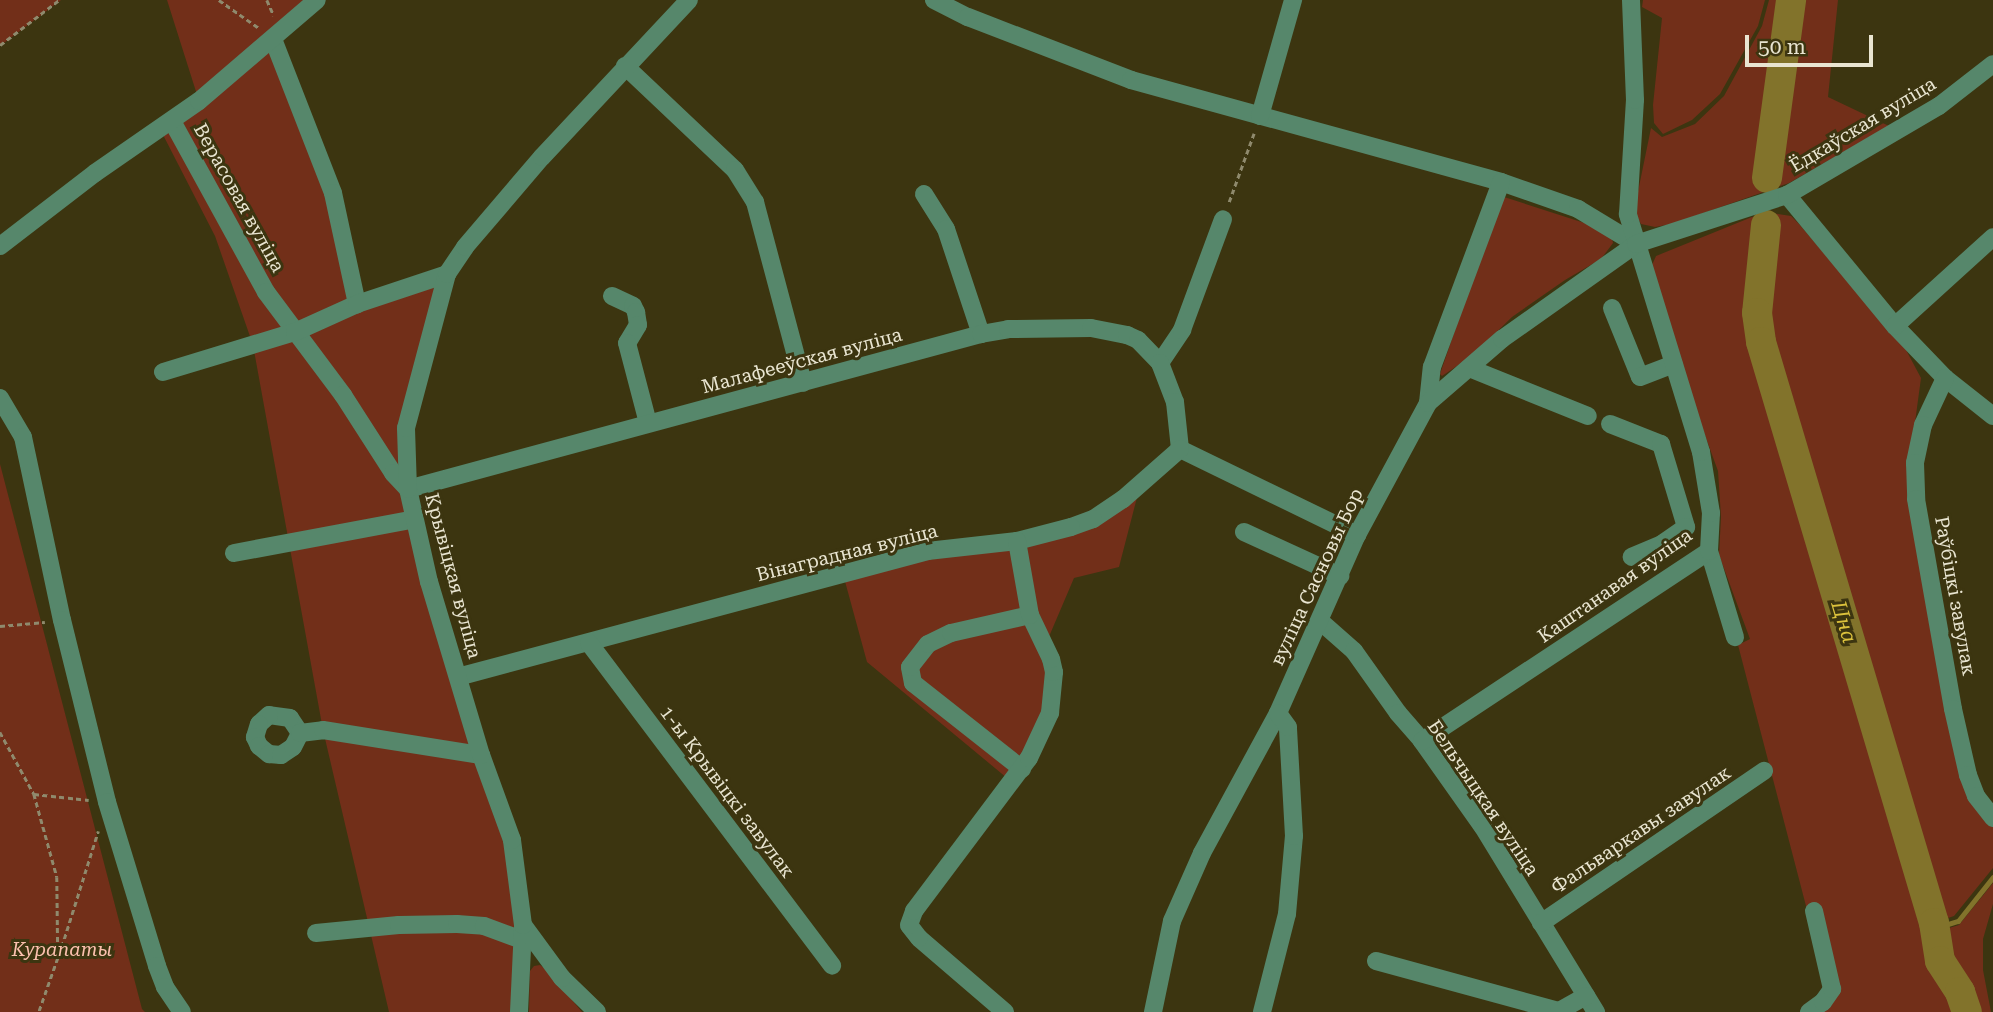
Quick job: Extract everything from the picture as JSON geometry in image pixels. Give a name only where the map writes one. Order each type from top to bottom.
[{"type":"street","points":[[172,121],[317,0]]},
{"type":"street","name":"Крывіцкая вуліца","points":[[597,1012],[562,978],[522,932],[512,840],[481,755],[429,582],[408,489],[404,450],[410,407],[447,274],[491,215],[625,66],[689,0]]},
{"type":"street","points":[[934,0],[968,17],[1131,80],[1502,182],[1578,209],[1636,244]]},
{"type":"street","points":[[1260,116],[1293,0]]},
{"type":"street","points":[[1631,0],[1635,100],[1628,206],[1636,244]]},
{"type":"street","points":[[273,38],[333,193],[357,304]]},
{"type":"street","name":"Ёдкаўская вуліца","points":[[1787,195],[1939,106],[1993,64]]},
{"type":"street","points":[[625,66],[735,170],[755,202],[803,383]]},
{"type":"street","name":"Верасовая вуліца","points":[[0,246],[95,173],[172,121],[258,278],[343,395],[393,473],[408,489]]},
{"type":"street","points":[[1428,402],[1432,367],[1502,182]]},
{"type":"street","points":[[924,194],[946,229],[981,334]]},
{"type":"street","points":[[1787,195],[1895,326],[1945,378],[1993,416]]},
{"type":"street","name":"вуліца Сасновы Бор","points":[[1153,1012],[1172,921],[1202,853],[1278,713],[1357,535],[1428,402],[1556,298],[1636,244],[1787,195]]},
{"type":"street","points":[[1160,363],[1182,330],[1223,219]]},
{"type":"street","points":[[1895,326],[1993,237]]},
{"type":"street","name":"Каштанавая вуліца","points":[[1422,741],[1709,551],[1711,521],[1701,452],[1636,244]]},
{"type":"street","points":[[163,372],[295,332],[357,304],[447,274]]},
{"type":"street","points":[[612,296],[632,306],[636,312],[638,326],[627,343],[648,423]]},
{"type":"street","points":[[1612,308],[1640,377],[1674,364]]},
{"type":"street","name":"Малафееўская вуліца","points":[[408,489],[981,334],[1027,327],[1104,330],[1138,340],[1160,363],[1175,402],[1180,449]]},
{"type":"street","points":[[1469,368],[1588,416]]},
{"type":"street","name":"Раўбіцкі завулак","points":[[1945,378],[1923,425],[1915,463],[1916,499],[1953,709],[1968,775],[1976,796],[1993,818]]},
{"type":"street","points":[[0,398],[23,436],[62,620],[107,802],[157,966],[165,987],[182,1012]]},
{"type":"street","points":[[1610,424],[1661,444],[1686,527]]},
{"type":"street","points":[[1180,449],[1357,535]]},
{"type":"street","name":"Вінаградная вуліца","points":[[458,677],[928,551],[1017,541],[1093,519],[1123,499],[1180,449]]},
{"type":"street","points":[[234,553],[415,519]]},
{"type":"street","points":[[1632,557],[1662,544],[1686,527],[1711,521]]},
{"type":"street","points":[[1244,532],[1340,576]]},
{"type":"street","points":[[1005,1012],[919,938],[909,925],[914,911],[1022,769],[1041,735],[1054,691],[1051,659],[1030,615],[1017,541]]},
{"type":"street","points":[[1709,551],[1735,637]]},
{"type":"street","points":[[1022,769],[913,683],[910,667],[928,644],[951,633],[1030,615]]},
{"type":"street","name":"Бельчыцкая вуліца","points":[[1320,621],[1354,651],[1483,827],[1596,1012]]},
{"type":"street","name":"1-ы Крывіцкі завулак","points":[[589,643],[832,966]]},
{"type":"street","points":[[1262,1012],[1286,914],[1294,836],[1288,727],[1278,713]]},
{"type":"street","points":[[300,733],[323,730],[481,755]]},
{"type":"street","name":"Фальваркавы завулак","points":[[1541,923],[1764,771]]},
{"type":"street","points":[[1809,1012],[1829,996],[1832,989],[1814,911]]},
{"type":"street","points":[[316,933],[399,925],[457,924],[522,932],[519,1012]]},
{"type":"street","points":[[1376,961],[1559,1011],[1586,996]]},
{"type":"path","points":[[0,46],[59,0]]},
{"type":"path","points":[[219,0],[273,38]]},
{"type":"path","points":[[1223,219],[1260,116]]},
{"type":"path","points":[[0,626],[62,620]]},
{"type":"path","points":[[0,732],[34,794],[57,877],[58,958]]},
{"type":"path","points":[[34,794],[107,802],[39,1012]]},
{"type":"green space","points":[[0,0],[61,0],[0,46]]},
{"type":"green space","points":[[167,0],[317,0],[273,39],[333,193],[357,303],[447,274],[409,407],[408,489],[512,840],[519,1012],[389,1012],[323,730],[253,345],[215,236],[160,129],[199,101]]},
{"type":"green space","points":[[1643,0],[1765,0],[1758,26],[1720,94],[1692,120],[1663,134],[1654,123],[1653,105],[1662,18],[1642,7]]},
{"type":"green space","points":[[1769,0],[1838,0],[1828,97],[1889,126],[1789,183],[1672,224],[1655,227],[1641,224],[1634,211],[1651,128],[1662,137],[1695,124],[1724,96],[1762,26]]},
{"type":"green space","points":[[1501,196],[1603,229],[1611,234],[1613,243],[1601,259],[1512,317],[1472,356],[1442,376],[1440,374]]},
{"type":"green space","points":[[1771,213],[1791,216],[1799,224],[1905,348],[1921,378],[1909,467],[1947,710],[1993,824],[1993,868],[1954,916],[1939,921],[1762,325]]},
{"type":"green space","points":[[1752,217],[1762,217],[1749,321],[1933,961],[1956,999],[1954,1012],[1819,1012],[1831,1002],[1738,645],[1750,639],[1719,555],[1721,517],[1718,471],[1647,276],[1656,256]]},
{"type":"green space","name":"Курапаты","points":[[0,464],[142,1009],[145,1012],[0,1012]]},
{"type":"green space","points":[[1141,482],[1119,567],[1074,578],[1045,646],[1054,691],[1013,783],[867,662],[843,574],[1071,527]]},
{"type":"green space","points":[[1993,883],[1993,904],[1983,939],[1983,970],[1991,1012],[1971,1012],[1964,991],[1943,960],[1939,931],[1959,925]]},
{"type":"green space","points":[[540,965],[582,1012],[529,1012],[530,971],[534,966]]},
{"type":"waterway","name":"Цна","points":[[1767,178],[1791,0]]},
{"type":"waterway","name":"Цна","points":[[1766,225],[1757,313],[1761,342],[1934,923],[1940,961],[1960,992],[1967,1012]]},
{"type":"waterway","points":[[1935,928],[1958,921],[1993,877]]}]
